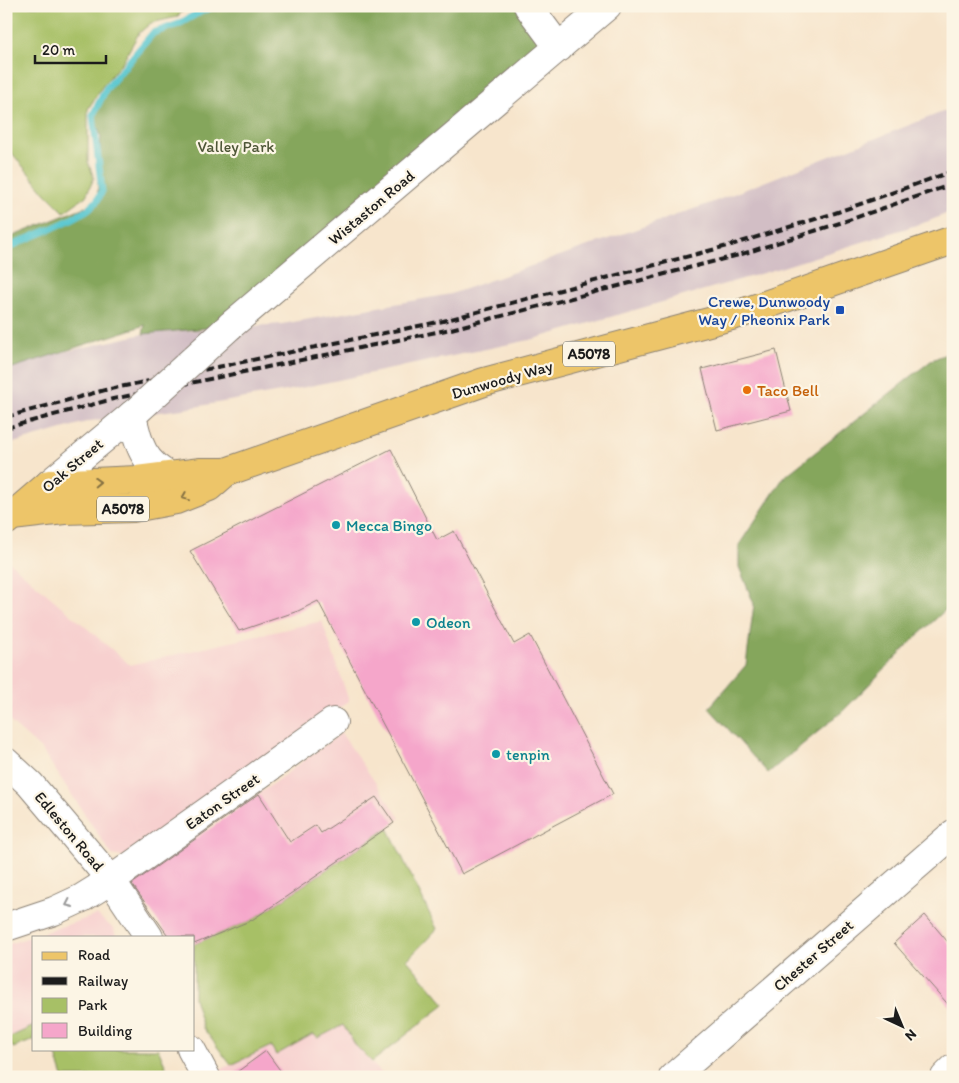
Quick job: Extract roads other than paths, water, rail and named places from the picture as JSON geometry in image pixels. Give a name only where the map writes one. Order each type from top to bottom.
[{"type":"main road","name":"Dunwoody Way","points":[[49,484],[137,480],[201,472],[226,472],[484,382],[739,314],[953,240]]},
{"type":"main road","name":"Dunwoody Way","points":[[9,519],[64,510],[133,508],[176,500],[209,487],[226,472]]},
{"type":"main road","name":"Oak Street","points":[[9,519],[49,484]]},
{"type":"street","points":[[528,6],[559,48]]},
{"type":"street","name":"Wistaston Road","points":[[135,412],[230,326],[607,6]]},
{"type":"street","points":[[135,412],[136,436],[145,455],[158,470],[172,477]]},
{"type":"street","name":"Oak Street","points":[[49,484],[135,412]]},
{"type":"street","name":"Eaton Street","points":[[6,927],[54,911],[82,898],[111,880],[333,722]]},
{"type":"street","name":"Edleston Road","points":[[6,762],[30,784],[111,880],[148,936]]},
{"type":"street","name":"Chester Street","points":[[673,1077],[953,834]]},
{"type":"street","points":[[945,1077],[953,1069]]},
{"type":"waterway","points":[[6,249],[79,215],[97,201],[102,191],[93,115],[106,89],[153,33],[179,24],[214,6]]},
{"type":"railway","points":[[6,417],[105,390],[443,321],[731,245],[835,213],[953,171]]},
{"type":"railway","points":[[6,428],[113,399],[451,329],[739,255],[953,184]]},
{"type":"place","name":"Crewe, Dunwoody Way / Pheonix Park","points":[[840,310]]},
{"type":"place","name":"Taco Bell","points":[[747,390]]},
{"type":"place","name":"Mecca Bingo","points":[[336,525]]},
{"type":"place","name":"Odeon","points":[[416,622]]},
{"type":"place","name":"tenpin","points":[[496,754]]},
{"type":"park label","name":"Valley Park","points":[[236,146]]}]
